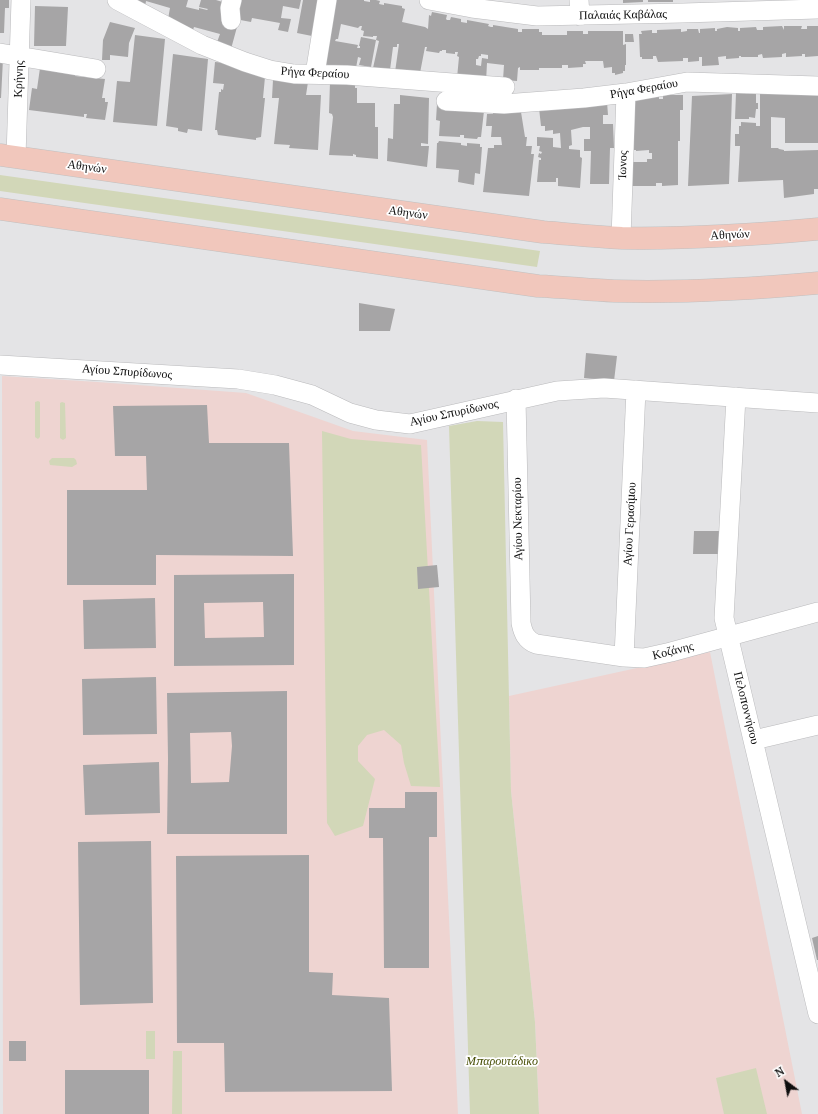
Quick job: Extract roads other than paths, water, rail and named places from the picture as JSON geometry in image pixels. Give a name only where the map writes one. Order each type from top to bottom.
[{"type":"highway","name":"Αθηνών","points":[[8,156],[542,232],[621,238],[700,237],[818,229]]},
{"type":"highway","points":[[0,210],[538,286],[613,291],[686,292],[818,283]]},
{"type":"street","name":"Κρήνης","points":[[8,156],[20,57],[21,0]]},
{"type":"street","name":"Ρήγα Φεραίου","points":[[117,0],[202,44],[245,62],[270,70],[294,74],[348,75],[504,88]]},
{"type":"street","points":[[231,20],[230,8],[232,0]]},
{"type":"street","points":[[315,74],[327,0]]},
{"type":"street","name":"Παλαιάς Καβάλας","points":[[429,0],[472,4],[537,16],[580,8],[683,7],[818,9]]},
{"type":"street","points":[[0,53],[96,69]]},
{"type":"street","name":"Ρήγα Φεραίου","points":[[446,101],[504,104],[584,98],[626,93],[687,82],[818,86]]},
{"type":"street","name":"Ίωνος","points":[[621,238],[626,93]]},
{"type":"street","name":"Αγίου Σπυρίδωνος","points":[[0,365],[238,379],[275,385],[312,395],[350,413],[376,420],[410,424],[557,391],[604,388],[818,403]]},
{"type":"street","name":"Αγίου Γερασίμου","points":[[624,657],[636,390]]},
{"type":"street","name":"Πελοποννήσου","points":[[736,397],[724,618],[818,1014]]},
{"type":"street","name":"Αγίου Νεκταρίου","points":[[516,399],[521,623],[526,637]]},
{"type":"street","name":"Κοζάνης","points":[[526,637],[531,642],[536,644],[624,657],[644,658],[672,652],[818,612]]},
{"type":"street","points":[[754,740],[818,725]]},
{"type":"park label","name":"Μπαρουτάδικο","points":[[502,1062]]}]
